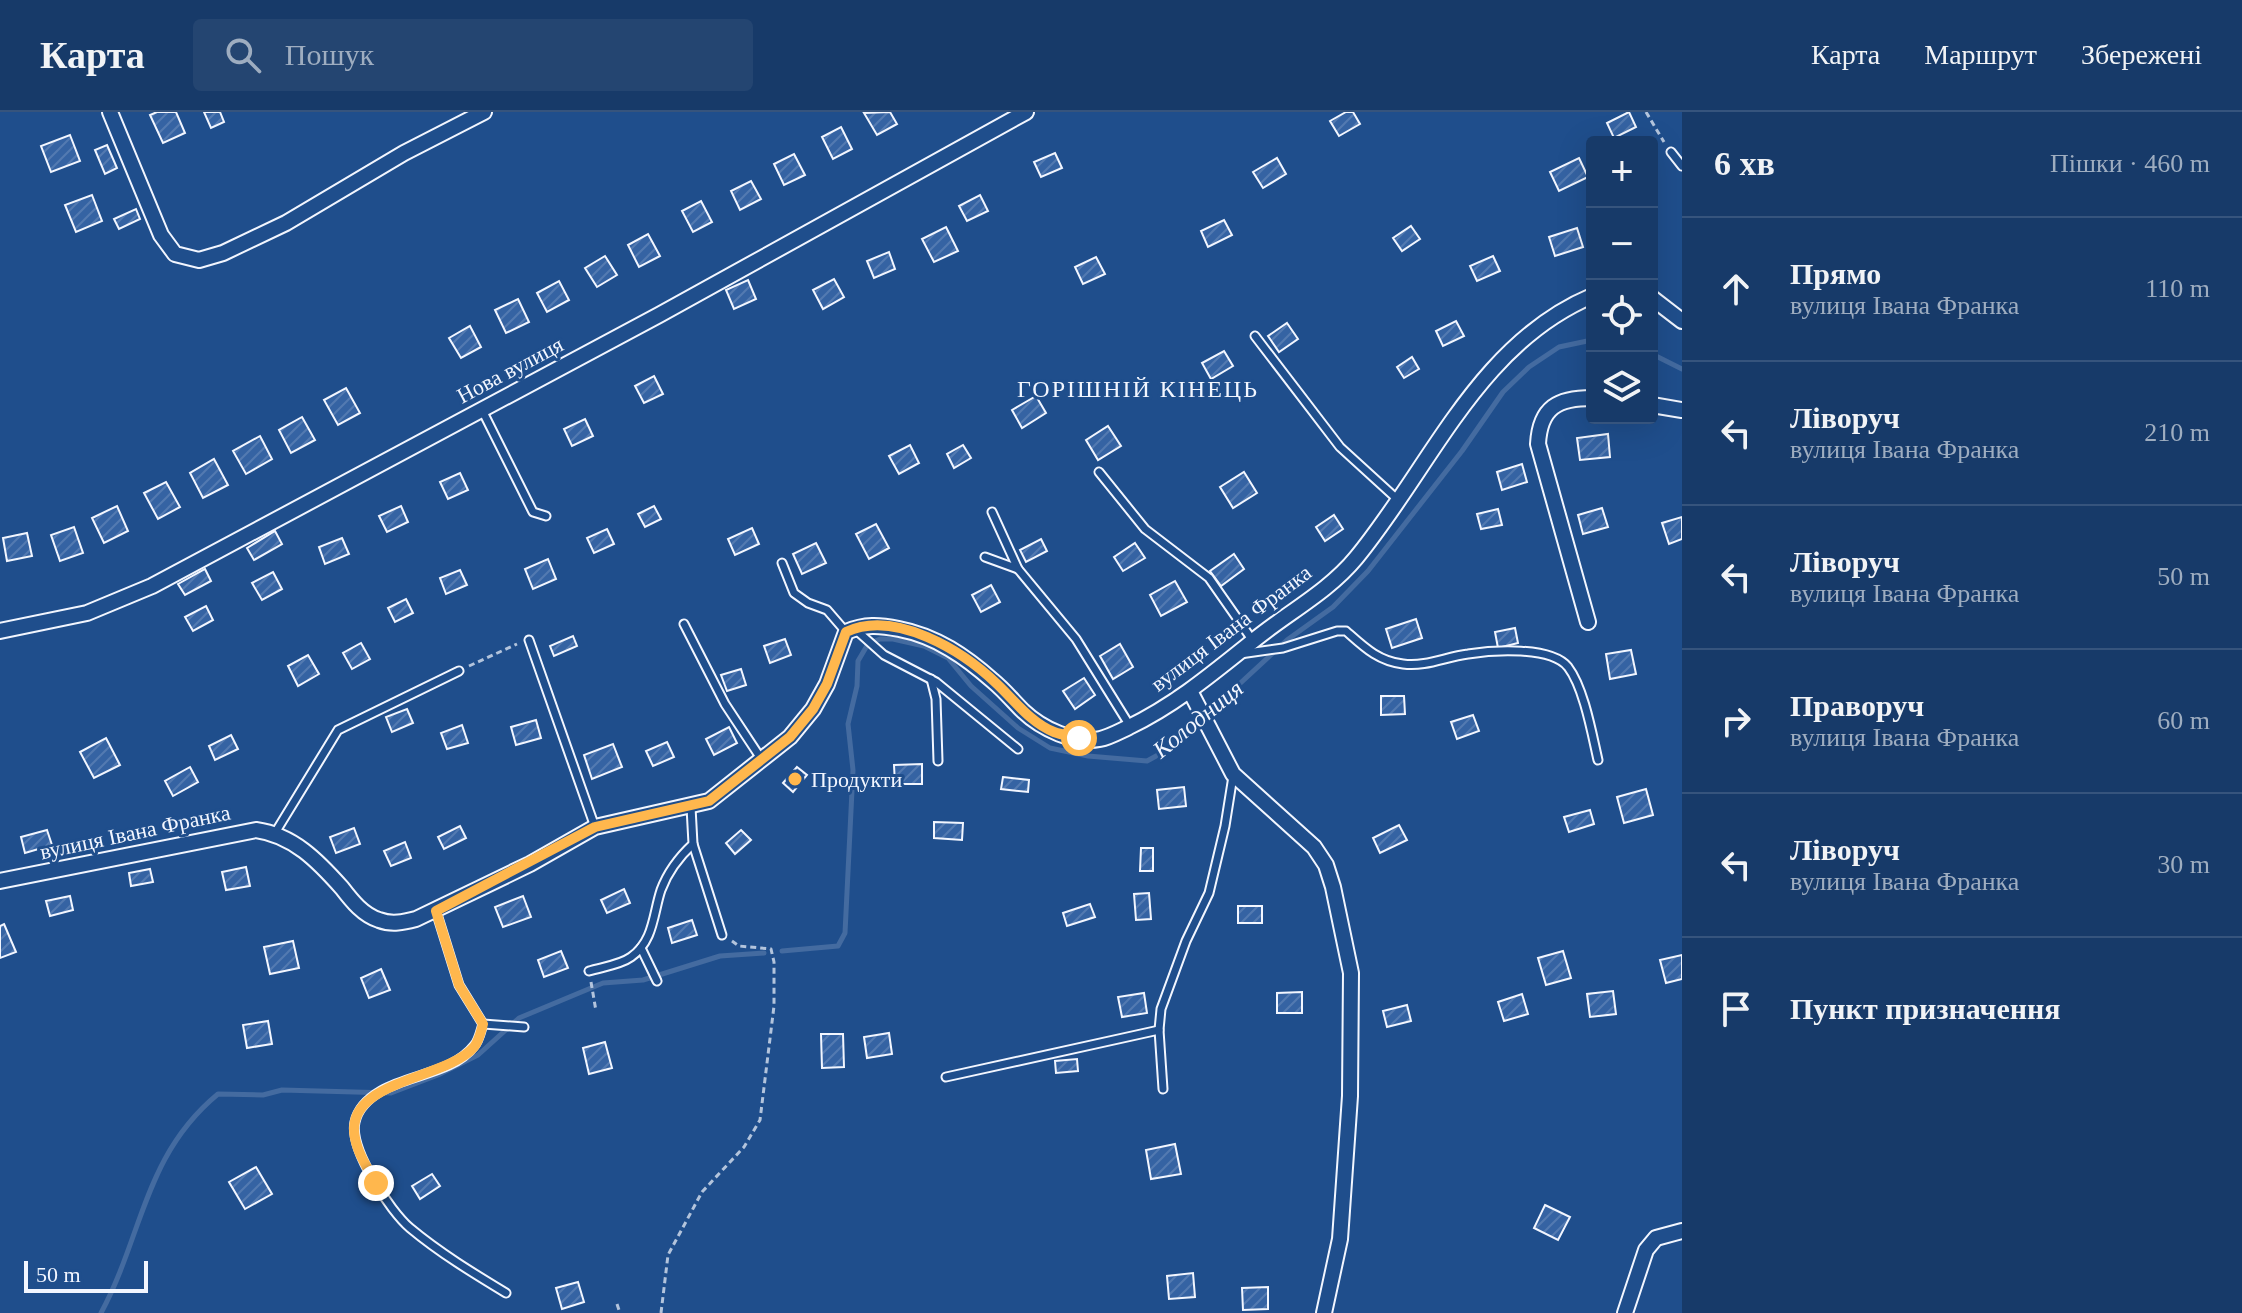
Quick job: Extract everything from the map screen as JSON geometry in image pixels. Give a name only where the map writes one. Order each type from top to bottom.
[{"type":"street","points":[[110,112],[161,235],[175,254],[199,260],[223,253],[286,223],[404,153],[484,112]]},
{"type":"street","name":"Нова вулиця","points":[[0,631],[87,613],[152,586],[482,410],[1026,112]]},
{"type":"street","name":"вулиця Івана Франка","points":[[854,632],[879,625],[931,639],[961,655],[996,683],[1025,714],[1053,732],[1099,739],[1130,726],[1193,697],[1238,655],[1253,647],[1355,559],[1468,400],[1504,356],[1549,317],[1586,299]]},
{"type":"street","points":[[1658,303],[1682,321]]},
{"type":"street","points":[[1586,399],[1562,401],[1550,409],[1542,418],[1538,444],[1588,622]]},
{"type":"street","points":[[1658,406],[1682,410]]},
{"type":"street","points":[[275,833],[294,842],[333,878],[358,908],[379,920],[399,923],[436,911],[595,827],[709,801],[790,737],[813,709],[854,632]]},
{"type":"street","points":[[1193,697],[1233,774],[1314,847],[1326,865],[1333,887],[1351,973],[1350,1096],[1340,1239],[1324,1313]]},
{"type":"street","name":"вулиця Івана Франка","points":[[0,881],[221,835],[256,830],[275,833]]},
{"type":"street","points":[[1625,1313],[1646,1250],[1656,1238],[1682,1231]]},
{"type":"lane","points":[[1671,152],[1682,166]]},
{"type":"lane","points":[[1255,336],[1340,447],[1397,499]]},
{"type":"lane","points":[[482,410],[533,512],[546,516]]},
{"type":"lane","points":[[1099,472],[1145,529],[1209,578],[1253,647],[1283,648],[1346,631],[1377,657],[1400,664],[1424,665],[1467,654],[1490,652],[1533,652],[1556,658],[1568,668],[1586,709],[1598,760]]},
{"type":"lane","points":[[992,512],[1018,569],[1076,639],[1130,726]]},
{"type":"lane","points":[[985,557],[1018,569]]},
{"type":"lane","points":[[782,563],[794,593],[808,603],[827,610],[884,655],[931,679],[1018,749]]},
{"type":"lane","points":[[684,624],[725,704],[762,760]]},
{"type":"lane","points":[[529,640],[595,827]]},
{"type":"lane","points":[[275,833],[338,730],[459,671]]},
{"type":"lane","points":[[931,679],[936,699],[938,761]]},
{"type":"lane","points":[[1163,1089],[1159,1030],[1161,1009],[1209,893],[1225,826],[1233,774]]},
{"type":"lane","points":[[691,807],[693,844],[722,935]]},
{"type":"lane","points":[[589,971],[629,959],[641,948],[653,927],[661,890],[676,859],[693,844]]},
{"type":"lane","points":[[436,911],[459,985],[483,1024]]},
{"type":"lane","points":[[641,948],[657,981]]},
{"type":"lane","points":[[483,1024],[524,1027]]},
{"type":"lane","points":[[483,1024],[475,1046],[453,1063],[382,1090],[367,1101],[354,1123],[354,1137],[376,1183],[407,1226],[506,1293]]},
{"type":"lane","points":[[946,1077],[1159,1030]]},
{"type":"path","points":[[1646,112],[1671,152]]},
{"type":"path","points":[[459,671],[529,640]]},
{"type":"path","points":[[661,1313],[668,1255],[702,1192],[744,1147],[760,1120],[774,1006],[774,962],[771,949],[739,946],[722,935]]},
{"type":"path","points":[[589,971],[596,1011]]},
{"type":"path","points":[[617,1304],[620,1313]]},
{"type":"building","points":[[176,112],[185,133],[163,143],[150,115]]},
{"type":"building","points":[[204,112],[220,112],[224,122],[211,128]]},
{"type":"building","points":[[890,112],[897,124],[877,135],[864,113]]},
{"type":"building","points":[[1346,112],[1353,112],[1360,124],[1339,136],[1330,121]]},
{"type":"building","points":[[1629,112],[1636,127],[1613,136],[1607,123]]},
{"type":"building","points":[[841,127],[852,149],[833,159],[822,137]]},
{"type":"building","points":[[70,135],[80,161],[51,172],[41,146]]},
{"type":"building","points":[[107,145],[117,168],[105,174],[95,150]]},
{"type":"building","points":[[1055,153],[1062,168],[1041,177],[1034,162]]},
{"type":"building","points":[[794,154],[805,175],[784,185],[774,164]]},
{"type":"building","points":[[1277,158],[1286,174],[1263,188],[1253,172]]},
{"type":"building","points":[[1579,158],[1586,178],[1559,191],[1550,172]]},
{"type":"building","points":[[751,181],[761,199],[740,210],[731,191]]},
{"type":"building","points":[[92,195],[102,221],[76,232],[65,205]]},
{"type":"building","points":[[980,195],[988,211],[967,221],[959,206]]},
{"type":"building","points":[[701,201],[712,222],[693,232],[682,211]]},
{"type":"building","points":[[136,209],[140,219],[119,229],[114,219]]},
{"type":"building","points":[[1224,220],[1232,235],[1208,247],[1201,231]]},
{"type":"building","points":[[1411,226],[1420,239],[1402,251],[1393,238]]},
{"type":"building","points":[[946,227],[958,251],[934,262],[922,239]]},
{"type":"building","points":[[1577,228],[1583,247],[1555,256],[1549,237]]},
{"type":"building","points":[[648,234],[660,256],[639,267],[628,245]]},
{"type":"building","points":[[889,252],[895,269],[874,278],[867,261]]},
{"type":"building","points":[[605,256],[617,275],[597,287],[585,268]]},
{"type":"building","points":[[1493,256],[1500,271],[1477,281],[1470,266]]},
{"type":"building","points":[[1096,257],[1105,274],[1083,284],[1075,267]]},
{"type":"building","points":[[834,279],[844,297],[823,309],[813,290]]},
{"type":"building","points":[[748,280],[756,299],[734,309],[726,290]]},
{"type":"building","points":[[559,281],[569,300],[547,312],[537,293]]},
{"type":"building","points":[[518,299],[529,322],[506,333],[495,310]]},
{"type":"building","points":[[1456,321],[1464,336],[1443,346],[1436,331]]},
{"type":"building","points":[[1287,323],[1298,339],[1279,352],[1268,336]]},
{"type":"building","points":[[470,326],[481,347],[461,358],[449,338]]},
{"type":"building","points":[[1224,351],[1233,366],[1211,379],[1202,363]]},
{"type":"building","points":[[1412,357],[1419,369],[1404,378],[1397,367]]},
{"type":"building","points":[[654,376],[663,394],[644,403],[635,386]]},
{"type":"building","points":[[346,388],[360,413],[338,425],[324,400]]},
{"type":"building","points":[[1036,396],[1046,413],[1022,428],[1012,410]]},
{"type":"building","points":[[302,417],[315,440],[291,453],[279,430]]},
{"type":"building","points":[[585,419],[593,436],[572,446],[564,429]]},
{"type":"building","points":[[1108,426],[1121,446],[1098,460],[1086,440]]},
{"type":"building","points":[[1608,434],[1610,457],[1580,460],[1577,438]]},
{"type":"building","points":[[260,436],[272,459],[246,474],[233,451]]},
{"type":"building","points":[[910,445],[919,463],[899,474],[889,456]]},
{"type":"building","points":[[963,445],[971,458],[954,468],[947,454]]},
{"type":"building","points":[[214,459],[228,485],[203,498],[190,473]]},
{"type":"building","points":[[1522,464],[1527,482],[1502,490],[1497,472]]},
{"type":"building","points":[[1244,472],[1257,493],[1233,508],[1220,487]]},
{"type":"building","points":[[460,473],[468,490],[448,499],[440,482]]},
{"type":"building","points":[[166,482],[180,507],[158,519],[144,493]]},
{"type":"building","points":[[117,506],[128,531],[104,543],[92,518]]},
{"type":"building","points":[[401,506],[408,522],[387,532],[379,516]]},
{"type":"building","points":[[654,506],[661,519],[645,527],[638,514]]},
{"type":"building","points":[[1602,508],[1608,527],[1583,534],[1578,515]]},
{"type":"building","points":[[1498,509],[1502,525],[1481,529],[1477,514]]},
{"type":"building","points":[[1334,515],[1343,529],[1325,541],[1316,527]]},
{"type":"building","points":[[1682,517],[1682,539],[1669,544],[1662,523]]},
{"type":"building","points":[[876,524],[889,548],[869,559],[856,534]]},
{"type":"building","points":[[74,527],[83,553],[60,561],[51,535]]},
{"type":"building","points":[[752,528],[759,544],[735,555],[728,539]]},
{"type":"building","points":[[607,529],[614,544],[594,553],[587,538]]},
{"type":"building","points":[[275,531],[282,544],[254,560],[247,548]]},
{"type":"building","points":[[27,533],[32,556],[7,561],[3,538]]},
{"type":"building","points":[[342,538],[349,554],[325,564],[319,547]]},
{"type":"building","points":[[1041,539],[1047,551],[1026,562],[1020,550]]},
{"type":"building","points":[[816,543],[826,563],[802,574],[793,554]]},
{"type":"building","points":[[1135,543],[1145,558],[1123,571],[1114,557]]},
{"type":"building","points":[[1234,554],[1244,569],[1221,586],[1210,571]]},
{"type":"building","points":[[548,559],[556,579],[533,589],[525,569]]},
{"type":"building","points":[[205,569],[211,581],[185,595],[178,584]]},
{"type":"building","points":[[460,570],[467,585],[446,594],[440,578]]},
{"type":"building","points":[[273,572],[282,589],[262,600],[252,583]]},
{"type":"building","points":[[1175,581],[1187,602],[1161,616],[1150,595]]},
{"type":"building","points":[[991,585],[1000,602],[981,612],[972,595]]},
{"type":"building","points":[[406,599],[413,613],[395,622],[388,608]]},
{"type":"building","points":[[206,606],[213,620],[193,631],[185,617]]},
{"type":"building","points":[[1416,619],[1422,638],[1392,648],[1386,629]]},
{"type":"building","points":[[1515,628],[1518,643],[1498,648],[1495,632]]},
{"type":"building","points":[[573,636],[577,646],[554,656],[550,646]]},
{"type":"building","points":[[785,639],[791,655],[770,663],[764,646]]},
{"type":"building","points":[[361,643],[370,659],[352,669],[343,653]]},
{"type":"building","points":[[1120,644],[1133,667],[1113,679],[1100,656]]},
{"type":"building","points":[[1631,650],[1636,674],[1610,679],[1606,654]]},
{"type":"building","points":[[308,655],[319,674],[298,686],[288,666]]},
{"type":"building","points":[[741,669],[746,685],[727,691],[721,675]]},
{"type":"building","points":[[1084,678],[1095,695],[1075,709],[1063,691]]},
{"type":"building","points":[[1381,696],[1404,696],[1405,714],[1381,715]]},
{"type":"building","points":[[407,709],[413,723],[392,732],[386,717]]},
{"type":"building","points":[[1473,715],[1479,731],[1457,739],[1451,722]]},
{"type":"building","points":[[536,720],[541,738],[516,745],[511,727]]},
{"type":"building","points":[[462,725],[468,743],[447,749],[441,733]]},
{"type":"building","points":[[729,727],[737,743],[714,755],[706,739]]},
{"type":"building","points":[[231,735],[238,749],[215,760],[209,746]]},
{"type":"building","points":[[106,738],[120,765],[94,778],[80,752]]},
{"type":"building","points":[[667,742],[674,757],[653,766],[646,751]]},
{"type":"building","points":[[613,744],[622,767],[592,779],[584,755]]},
{"type":"building","points":[[922,764],[922,784],[895,784],[894,765]]},
{"type":"building","points":[[190,767],[198,782],[173,796],[165,781]]},
{"type":"building","name":"Продукти","points":[[797,767],[807,775],[793,792],[783,783]]},
{"type":"building","points":[[1003,777],[1029,780],[1028,792],[1001,789]]},
{"type":"building","points":[[1184,787],[1186,806],[1159,809],[1157,790]]},
{"type":"building","points":[[1646,789],[1653,815],[1624,823],[1617,797]]},
{"type":"building","points":[[1590,810],[1594,824],[1569,832],[1564,817]]},
{"type":"building","points":[[934,822],[963,823],[962,840],[934,838]]},
{"type":"building","points":[[1399,825],[1407,840],[1380,853],[1373,838]]},
{"type":"building","points":[[460,826],[466,838],[444,849],[438,837]]},
{"type":"building","points":[[354,828],[360,844],[336,853],[330,837]]},
{"type":"building","points":[[47,830],[52,845],[25,853],[21,837]]},
{"type":"building","points":[[741,830],[751,840],[735,854],[726,843]]},
{"type":"building","points":[[405,842],[411,858],[391,866],[384,851]]},
{"type":"building","points":[[1141,848],[1153,848],[1153,871],[1140,871]]},
{"type":"building","points":[[246,867],[250,886],[226,890],[222,872]]},
{"type":"building","points":[[150,869],[153,882],[131,886],[129,873]]},
{"type":"building","points":[[624,889],[630,903],[607,913],[601,900]]},
{"type":"building","points":[[1149,893],[1151,919],[1136,920],[1134,894]]},
{"type":"building","points":[[70,896],[73,910],[50,916],[46,901]]},
{"type":"building","points":[[523,896],[531,917],[503,927],[495,907]]},
{"type":"building","points":[[1090,904],[1095,917],[1067,926],[1063,913]]},
{"type":"building","points":[[1238,906],[1262,906],[1262,923],[1238,923]]},
{"type":"building","points":[[692,920],[697,935],[672,943],[668,928]]},
{"type":"building","points":[[4,924],[16,952],[0,958],[0,926]]},
{"type":"building","points":[[293,941],[299,968],[270,974],[264,947]]},
{"type":"building","points":[[561,951],[568,968],[544,977],[538,960]]},
{"type":"building","points":[[1563,951],[1571,978],[1546,985],[1538,958]]},
{"type":"building","points":[[1682,955],[1682,979],[1666,983],[1660,960]]},
{"type":"building","points":[[381,969],[390,990],[369,998],[361,978]]},
{"type":"building","points":[[1613,991],[1616,1014],[1590,1017],[1587,994]]},
{"type":"building","points":[[1302,992],[1302,1013],[1277,1013],[1277,993]]},
{"type":"building","points":[[1144,993],[1147,1013],[1122,1017],[1118,997]]},
{"type":"building","points":[[1522,994],[1528,1014],[1504,1021],[1498,1002]]},
{"type":"building","points":[[1407,1005],[1411,1021],[1387,1027],[1383,1011]]},
{"type":"building","points":[[268,1021],[272,1044],[247,1048],[243,1025]]},
{"type":"building","points":[[889,1033],[892,1054],[867,1058],[864,1037]]},
{"type":"building","points":[[821,1034],[843,1034],[844,1067],[822,1068]]},
{"type":"building","points":[[605,1042],[612,1068],[589,1074],[583,1048]]},
{"type":"building","points":[[1077,1059],[1078,1071],[1056,1073],[1055,1061]]},
{"type":"building","points":[[1175,1144],[1181,1174],[1151,1179],[1146,1150]]},
{"type":"building","points":[[256,1167],[272,1194],[245,1209],[229,1182]]},
{"type":"building","points":[[432,1174],[440,1186],[420,1199],[412,1186]]},
{"type":"building","points":[[1545,1205],[1570,1217],[1558,1240],[1534,1228]]},
{"type":"building","points":[[1193,1273],[1195,1297],[1169,1299],[1167,1276]]},
{"type":"building","points":[[578,1282],[584,1302],[562,1309],[556,1288]]},
{"type":"building","points":[[1268,1287],[1268,1309],[1243,1310],[1242,1288]]},
{"type":"waterway","name":"Колодниця","points":[[782,951],[838,946],[845,933],[853,770],[848,724],[857,686],[858,661],[868,644],[880,639],[893,639],[924,646],[948,658],[971,686],[1018,728],[1050,748],[1088,756],[1147,761],[1169,749],[1287,640],[1333,607],[1368,571],[1462,451],[1503,392],[1529,367],[1559,347],[1586,341]]},
{"type":"waterway","name":"Колодниця","points":[[1658,357],[1682,369]]},
{"type":"waterway","name":"Колодниця","points":[[101,1313],[148,1197],[174,1143],[193,1118],[218,1094],[263,1095],[282,1090],[391,1093],[478,1055],[519,1018],[603,983],[643,980],[720,956],[764,953]]},
{"type":"place","name":"Продукти","points":[[795,779]]},
{"type":"district","name":"ГОРІШНІЙ КІНЕЦЬ","points":[[1138,389]]},
{"type":"route","points":[[376,1183],[354,1137],[354,1123],[359,1111],[382,1090],[453,1063],[475,1046],[483,1024],[459,985],[436,911],[595,827],[709,801],[790,737],[813,709],[827,684],[846,632],[860,626],[879,625],[931,639],[961,655],[996,683],[1025,714],[1053,732],[1079,738]]}]
